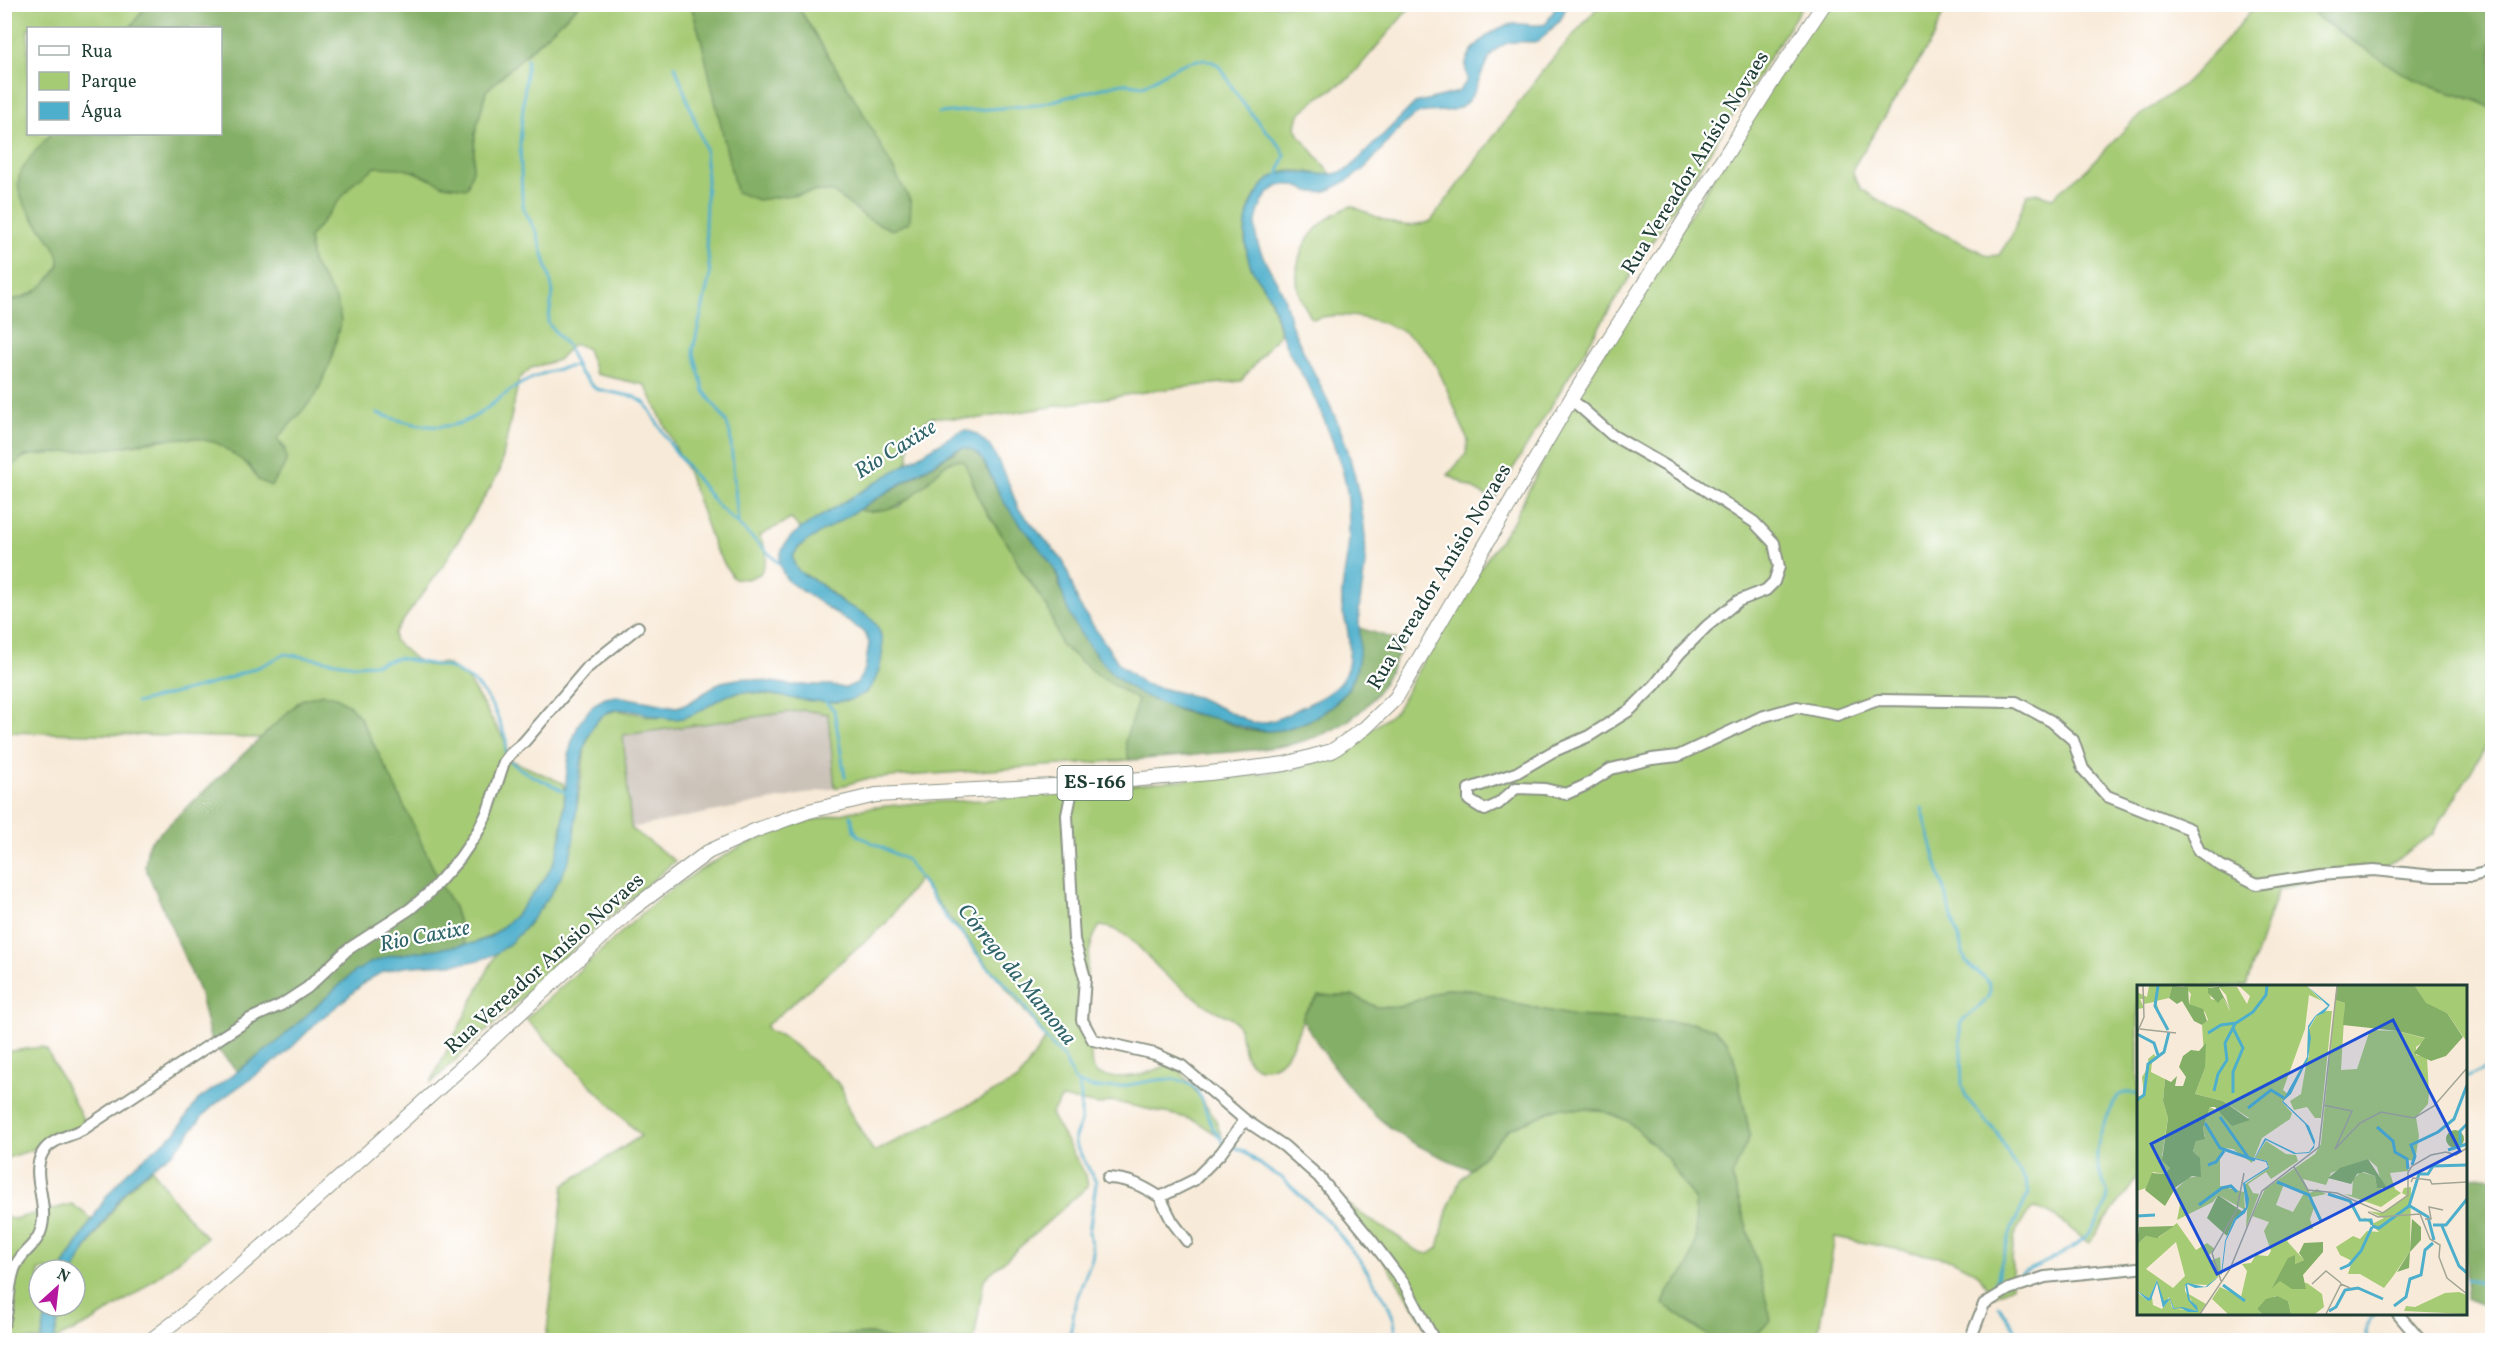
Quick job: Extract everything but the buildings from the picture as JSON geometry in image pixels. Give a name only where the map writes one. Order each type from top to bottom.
[{"type":"main road","name":"Rua Vereador Anísio Novaes","points":[[151,1341],[285,1227],[631,910],[708,852],[754,831],[809,811],[876,795],[1073,785],[1285,764],[1332,751],[1365,728],[1396,698],[1571,399],[1777,74],[1824,4]]},
{"type":"street","points":[[1571,399],[1612,435],[1690,480],[1754,522],[1774,543],[1779,567],[1774,582],[1766,590],[1738,601],[1707,626],[1680,653],[1655,686],[1630,711],[1589,736],[1552,752],[1516,773],[1470,789],[1469,800],[1485,810],[1498,804],[1516,788],[1545,789],[1566,794],[1586,785],[1611,769],[1652,759],[1678,756],[1761,717],[1797,707],[1837,715],[1878,700],[2016,702],[2051,721],[2073,740],[2083,769],[2106,796],[2190,830],[2199,851],[2221,866],[2257,884],[2321,874],[2374,870],[2443,876],[2472,876],[2493,872]]},
{"type":"street","points":[[4,1323],[16,1264],[36,1242],[41,1229],[42,1201],[37,1165],[44,1150],[53,1142],[82,1130],[250,1019],[281,1005],[307,988],[347,950],[410,909],[430,892],[460,858],[477,833],[494,794],[504,762],[510,754],[588,667],[638,627]]},
{"type":"street","points":[[1073,785],[1067,815],[1070,890],[1074,940],[1085,978],[1082,1020],[1093,1040],[1155,1054],[1182,1066],[1245,1120],[1284,1146],[1319,1177],[1405,1285],[1434,1341]]},
{"type":"street","points":[[1160,1197],[1194,1180],[1221,1153],[1245,1120]]},
{"type":"street","points":[[1108,1178],[1125,1179],[1141,1185],[1160,1197],[1172,1221],[1188,1241]]},
{"type":"street","points":[[1970,1341],[1984,1304],[2009,1289],[2045,1277],[2137,1268]]},
{"type":"street","points":[[2399,1315],[2420,1341]]},
{"type":"shaded area","points":[[804,710],[829,714],[835,788],[631,828],[622,735]]},
{"type":"green space","points":[[5,5],[147,5],[131,27],[27,27],[27,135],[50,135],[24,168],[27,198],[31,215],[56,248],[59,263],[50,280],[42,287],[23,297],[5,300]]},
{"type":"green space","points":[[147,5],[579,5],[486,91],[475,134],[473,169],[467,188],[443,185],[416,172],[399,168],[376,167],[354,182],[309,238],[312,262],[336,299],[341,320],[331,361],[316,395],[277,439],[285,452],[286,463],[271,486],[258,480],[250,466],[217,443],[195,438],[159,439],[120,447],[25,456],[5,472],[5,300],[20,299],[34,293],[52,276],[59,264],[58,255],[53,246],[23,201],[19,189],[19,178],[24,166],[50,135],[222,135],[222,27],[131,27]]},
{"type":"green space","points":[[579,5],[691,5],[701,39],[793,196],[818,191],[833,192],[857,210],[861,109],[797,5],[1412,5],[1350,78],[1315,100],[1299,114],[1296,127],[1300,136],[1332,175],[1300,171],[1281,173],[1259,190],[1252,202],[1245,229],[1248,258],[1269,298],[1280,333],[1241,381],[1157,390],[975,419],[932,417],[917,427],[909,436],[909,459],[905,465],[801,529],[791,519],[759,536],[766,551],[765,563],[760,574],[747,579],[733,578],[715,549],[688,473],[645,385],[596,374],[587,349],[579,345],[572,345],[558,360],[531,368],[519,379],[500,471],[443,566],[394,633],[394,640],[415,659],[427,665],[442,663],[449,665],[468,680],[507,744],[508,759],[563,783],[565,790],[559,846],[543,882],[533,897],[508,923],[480,941],[465,945],[454,907],[442,887],[359,716],[349,705],[301,700],[261,738],[5,732],[5,472],[21,459],[38,453],[107,448],[193,437],[218,443],[230,450],[246,463],[258,480],[286,449],[277,439],[316,395],[322,278],[312,262],[309,238],[349,187],[367,171],[376,167],[397,167],[431,180],[473,169],[475,134],[486,91]]},
{"type":"green space","points":[[691,5],[797,5],[861,109],[911,202],[910,222],[892,230],[868,219],[833,192],[818,191],[758,200],[736,192]]},
{"type":"green space","points":[[1598,5],[1803,5],[1619,294],[1494,500],[1448,475],[1466,454],[1468,440],[1444,382],[1427,352],[1403,332],[1374,320],[1342,316],[1312,319],[1299,294],[1298,264],[1302,251],[1316,229],[1338,212],[1351,206],[1400,225],[1410,226],[1431,221],[1543,70]]},
{"type":"green space","points":[[1821,5],[1946,5],[1934,37],[1854,166],[1853,174],[1861,189],[1898,212],[1989,256],[1999,255],[2012,235],[2027,194],[2036,193],[2052,198],[2087,169],[2135,119],[2187,82],[2255,5],[2300,5],[2347,38],[2428,86],[2478,101],[2492,109],[2492,733],[2486,747],[2432,835],[2384,868],[2278,889],[2246,985],[2137,985],[2137,1178],[2089,1243],[2050,1214],[2034,1208],[2025,1217],[2015,1235],[2012,1254],[2012,1287],[1993,1296],[1977,1273],[1952,1260],[1835,1237],[1817,1340],[1751,1340],[1770,1320],[1756,1259],[1732,1176],[1750,1135],[1744,1107],[1694,1023],[1574,1016],[1521,1005],[1473,990],[1445,989],[1400,1007],[1376,1007],[1354,996],[1305,1012],[1295,1040],[1285,1057],[1270,1068],[1260,1068],[1246,1057],[1236,1022],[1212,1009],[1174,982],[1132,940],[1112,929],[1100,926],[1093,939],[1087,974],[1087,1014],[1092,1067],[1097,1074],[1127,1077],[1156,1070],[1174,1062],[1215,1118],[1222,1138],[1196,1121],[1179,1116],[1111,1101],[1099,1105],[1062,1098],[1051,1114],[1086,1176],[1088,1186],[984,1279],[974,1340],[892,1340],[871,1334],[830,1336],[818,1340],[546,1340],[564,1185],[641,1136],[526,1019],[659,898],[700,870],[740,847],[788,826],[867,808],[927,802],[985,800],[1180,780],[1255,775],[1295,769],[1337,755],[1396,711],[1449,613],[1512,523],[1572,404]],"holes":[[[919,879],[1046,1038],[1018,1080],[874,1152],[849,1111],[843,1091],[837,1082],[786,1038],[768,1030],[766,1026],[886,923]]]},
{"type":"green space","points":[[2300,5],[2492,5],[2492,109],[2478,101],[2428,86],[2397,70]]},
{"type":"green space","points":[[963,447],[975,451],[981,457],[1004,501],[1052,564],[1059,585],[1092,649],[1122,680],[1175,709],[1212,717],[1255,731],[1297,726],[1324,713],[1345,694],[1356,669],[1359,628],[1405,642],[1387,677],[1364,708],[1348,721],[1313,738],[1276,747],[1129,760],[1125,741],[1138,700],[1099,676],[1061,645],[1048,608],[982,505],[964,461],[956,460],[946,464],[918,491],[900,504],[877,511],[860,509]]},
{"type":"green space","points":[[956,460],[964,461],[982,505],[1048,608],[1061,645],[1099,676],[1138,700],[1134,714],[1129,760],[865,779],[835,788],[828,714],[804,710],[623,735],[631,828],[675,861],[594,930],[430,1084],[497,952],[526,925],[555,888],[578,802],[585,748],[591,729],[602,715],[617,710],[657,718],[713,703],[727,695],[743,692],[832,702],[847,701],[866,693],[878,673],[882,643],[844,603],[818,582],[798,571],[794,567],[793,556],[805,542],[860,509],[862,511],[899,507],[946,464]]},
{"type":"green space","points":[[322,694],[336,697],[349,705],[359,716],[442,887],[454,907],[465,945],[390,956],[353,973],[275,1044],[237,1071],[211,1042],[199,991],[145,867],[148,844],[301,700]]},
{"type":"green space","points":[[1446,989],[1473,990],[1521,1005],[1574,1016],[1694,1023],[1714,1029],[1728,1043],[1734,1057],[1750,1135],[1732,1176],[1771,1320],[1751,1340],[1710,1337],[1663,1304],[1667,1293],[1689,1266],[1696,1240],[1695,1201],[1667,1158],[1628,1121],[1600,1110],[1558,1108],[1509,1129],[1470,1169],[1420,1147],[1378,1118],[1342,1078],[1302,1019],[1319,996],[1354,996],[1376,1007],[1400,1007]]},
{"type":"green space","points":[[41,1047],[47,1050],[87,1127],[63,1131],[31,1150],[5,1159],[5,1052]]},
{"type":"green space","points":[[1558,1108],[1600,1110],[1628,1121],[1667,1158],[1695,1201],[1696,1240],[1689,1266],[1667,1293],[1678,1312],[1691,1326],[1708,1335],[1730,1340],[1450,1340],[1428,1328],[1346,1202],[1415,1249],[1429,1254],[1438,1248],[1447,1211],[1460,1180],[1509,1129]]},
{"type":"green space","points":[[152,1168],[175,1202],[207,1238],[134,1295],[92,1322],[54,1340],[59,1318],[87,1318],[87,1258],[80,1258],[126,1191]]},
{"type":"green space","points":[[2492,1176],[2492,1309],[2467,1299],[2467,1177]]},
{"type":"green space","points":[[72,1204],[92,1219],[68,1258],[27,1258],[27,1318],[46,1318],[41,1340],[5,1340],[5,1217],[14,1219]]},
{"type":"green space","points":[[871,1334],[892,1340],[818,1340],[830,1336]]},
{"type":"water","points":[[1557,5],[1566,5],[1556,25],[1539,41],[1509,43],[1496,49],[1485,64],[1474,92],[1462,106],[1450,111],[1426,112],[1414,116],[1400,128],[1367,166],[1327,191],[1309,191],[1296,186],[1281,186],[1270,192],[1259,210],[1256,227],[1258,245],[1282,293],[1293,329],[1345,441],[1362,510],[1366,550],[1359,612],[1358,662],[1349,687],[1332,706],[1297,725],[1264,731],[1170,707],[1133,690],[1113,674],[1082,636],[1066,605],[1055,570],[1004,502],[981,457],[970,449],[957,449],[807,541],[793,556],[795,566],[800,572],[820,584],[842,602],[867,616],[879,631],[882,646],[881,663],[876,678],[867,691],[853,699],[836,702],[818,702],[761,693],[736,693],[684,718],[675,719],[622,709],[606,713],[595,724],[587,739],[582,757],[574,838],[567,865],[552,892],[521,933],[500,951],[486,958],[455,964],[422,965],[390,970],[365,982],[315,1024],[282,1056],[210,1109],[172,1153],[128,1188],[81,1258],[68,1258],[106,1197],[128,1171],[176,1132],[198,1100],[275,1044],[353,973],[370,963],[390,956],[475,943],[490,937],[515,916],[544,880],[555,860],[562,834],[571,744],[579,723],[593,705],[605,698],[617,696],[677,707],[689,703],[721,682],[743,678],[791,685],[830,685],[845,688],[857,683],[865,669],[869,643],[865,633],[789,582],[781,567],[783,547],[800,529],[958,432],[966,430],[976,434],[990,446],[1005,474],[1018,508],[1064,562],[1079,605],[1119,664],[1144,684],[1197,697],[1253,723],[1278,719],[1334,689],[1346,673],[1350,649],[1342,598],[1349,535],[1346,485],[1321,412],[1287,348],[1271,300],[1249,262],[1245,238],[1250,207],[1261,188],[1272,177],[1296,172],[1323,175],[1350,168],[1415,103],[1458,92],[1467,81],[1468,57],[1478,44],[1492,33],[1513,24],[1546,24]]},
{"type":"water","points":[[46,1318],[59,1318],[54,1340],[41,1340]]},
{"type":"waterway","points":[[527,59],[520,144],[522,197],[524,210],[537,233],[553,292],[548,323],[567,346],[579,372],[596,389],[635,397],[646,404],[670,444],[716,504],[779,563]]},
{"type":"waterway","points":[[939,113],[1037,105],[1122,83],[1143,86],[1178,66],[1208,60],[1223,71],[1242,102],[1280,146],[1285,155],[1277,178]]},
{"type":"waterway","points":[[675,66],[705,148],[707,180],[705,225],[710,275],[693,350],[704,391],[726,421],[730,433],[738,523]]},
{"type":"waterway","points":[[377,413],[425,426],[453,425],[476,416],[508,392],[532,378],[557,369],[576,366]]},
{"type":"waterway","points":[[136,703],[212,684],[261,666],[285,654],[355,665],[375,664],[398,658],[451,668],[474,682],[496,713],[506,739],[506,753]]},
{"type":"waterway","name":"Córrego da Mamona","points":[[824,700],[834,710],[845,777]]},
{"type":"waterway","points":[[510,761],[568,794]]},
{"type":"waterway","points":[[1922,808],[1965,959],[1987,980],[1990,990],[1985,1001],[1960,1024],[1962,1086],[1967,1099],[1998,1134],[2013,1163],[2026,1181],[2029,1193],[2012,1228],[1993,1291]]},
{"type":"waterway","name":"Córrego da Mamona","points":[[851,816],[854,830],[859,836],[907,860],[950,923],[961,932],[985,964],[1017,996],[1047,1040],[1064,1058],[1074,1080],[1088,1086],[1104,1088],[1155,1080],[1171,1079],[1185,1082],[1197,1090],[1213,1128],[1224,1143]]},
{"type":"waterway","points":[[2467,1078],[2492,1065]]},
{"type":"waterway","points":[[1069,1340],[1076,1300],[1092,1259],[1089,1233],[1096,1182],[1075,1144],[1075,1137],[1081,1122],[1081,1095],[1078,1083]]},
{"type":"waterway","points":[[1995,1289],[2062,1254],[2091,1231],[2101,1215],[2108,1195],[2097,1159],[2099,1140],[2118,1096],[2124,1093],[2137,1093]]},
{"type":"waterway","name":"Córrego da Mamona","points":[[1231,1146],[1242,1150],[1281,1177],[1330,1223],[1361,1262],[1387,1302],[1394,1320],[1397,1340]]},
{"type":"waterway","points":[[2467,1280],[2492,1285]]},
{"type":"waterway","points":[[1999,1306],[2023,1340]]},
{"type":"waterway","points":[[2368,1340],[2366,1326],[2373,1315]]},
{"type":"water label","name":"Rio Caxixe","points":[[896,450]]},
{"type":"water label","name":"Rio Caxixe","points":[[425,937]]}]
